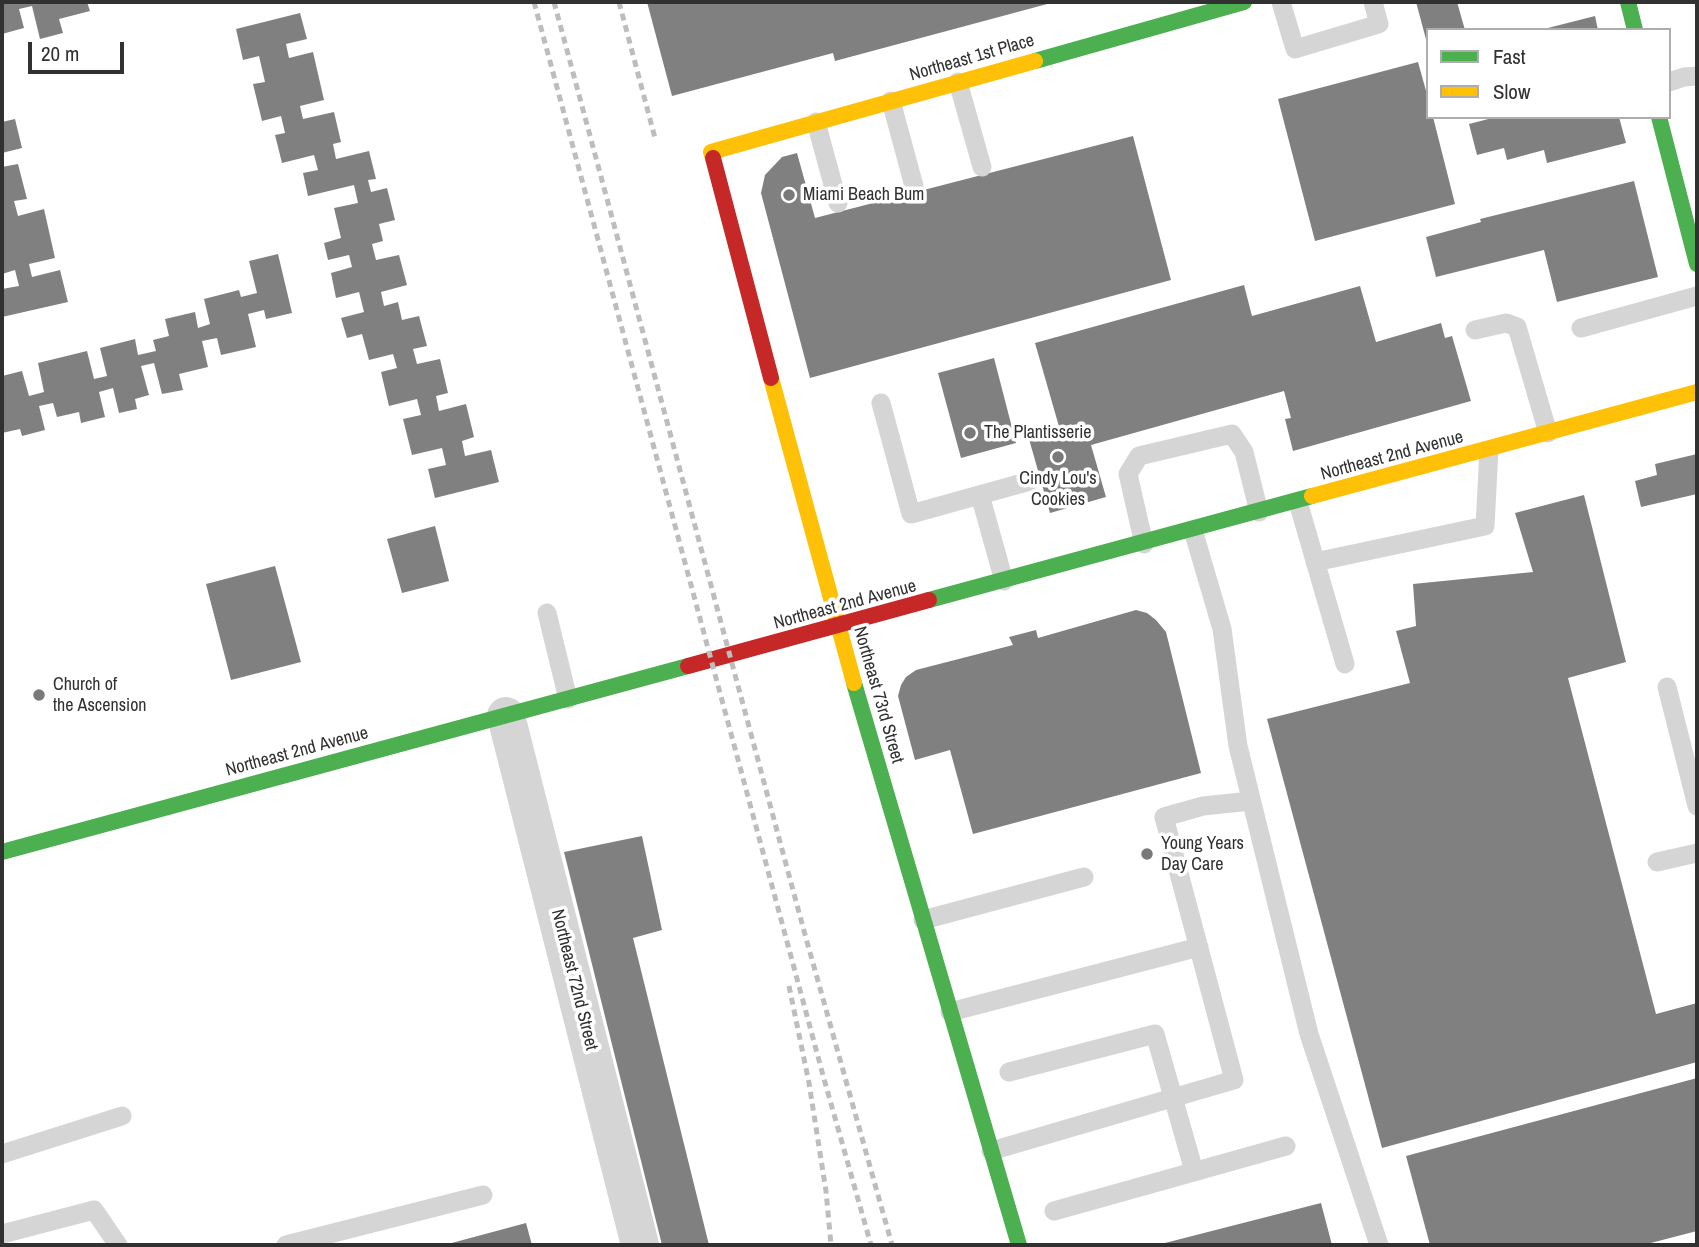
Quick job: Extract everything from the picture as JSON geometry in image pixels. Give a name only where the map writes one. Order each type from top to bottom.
[{"type":"street","name":"Northeast 1st Place","points":[[711,152],[1244,2]]},
{"type":"street","points":[[1628,2],[1635,28]]},
{"type":"street","points":[[1660,119],[1690,211],[1697,264]]},
{"type":"street","name":"Northeast 73rd Street","points":[[711,152],[838,627],[1019,1245]]},
{"type":"street","name":"Northeast 2nd Avenue","points":[[2,852],[1697,392]]},
{"type":"street","name":"Northeast 72nd Street","points":[[506,716],[537,810],[640,1245]]},
{"type":"lane","points":[[1281,2],[1295,49],[1379,24],[1373,2]]},
{"type":"lane","points":[[1671,82],[1697,76]]},
{"type":"lane","points":[[958,82],[982,167]]},
{"type":"lane","points":[[891,101],[914,186]]},
{"type":"lane","points":[[816,122],[838,202]]},
{"type":"lane","points":[[1581,328],[1697,296]]},
{"type":"lane","points":[[1475,330],[1506,323],[1517,327],[1548,433]]},
{"type":"lane","points":[[881,403],[911,514],[1030,481]]},
{"type":"lane","points":[[1144,544],[1128,474],[1139,456],[1232,434],[1244,452],[1259,512]]},
{"type":"lane","points":[[1315,562],[1485,526],[1489,450]]},
{"type":"lane","points":[[981,495],[1004,581]]},
{"type":"lane","points":[[1298,502],[1345,664]]},
{"type":"lane","points":[[1193,530],[1222,629],[1238,746],[1309,1034],[1379,1245]]},
{"type":"lane","points":[[547,613],[568,699]]},
{"type":"lane","points":[[1667,687],[1697,806]]},
{"type":"lane","points":[[991,1151],[1234,1080],[1164,817],[1203,806],[1251,801]]},
{"type":"lane","points":[[1657,862],[1697,853]]},
{"type":"lane","points":[[923,920],[1084,877]]},
{"type":"lane","points":[[950,1012],[1199,947]]},
{"type":"lane","points":[[1009,1072],[1156,1034],[1194,1171]]},
{"type":"lane","points":[[2,1154],[122,1116]]},
{"type":"lane","points":[[1054,1211],[1286,1146]]},
{"type":"lane","points":[[286,1245],[483,1195]]},
{"type":"lane","points":[[2,1234],[94,1210],[118,1245]]},
{"type":"building","points":[[2,2],[87,2],[90,11],[59,19],[63,33],[40,39],[32,6],[19,9],[24,28],[2,34]]},
{"type":"building","points":[[647,2],[1051,3],[835,61],[833,53],[672,96]]},
{"type":"building","points":[[1416,2],[1457,2],[1464,28],[1426,28],[1426,39]]},
{"type":"building","points":[[300,13],[307,39],[286,44],[289,58],[313,52],[324,100],[300,106],[303,119],[334,112],[341,142],[333,144],[336,159],[369,151],[376,179],[368,180],[371,192],[387,188],[395,220],[379,224],[383,241],[372,244],[376,260],[399,255],[407,285],[381,292],[384,306],[398,302],[402,320],[419,316],[427,346],[413,349],[417,364],[440,359],[448,393],[436,396],[439,411],[466,404],[474,437],[462,441],[465,456],[491,450],[499,482],[435,498],[428,469],[446,465],[442,448],[412,455],[403,419],[421,415],[417,399],[389,406],[381,372],[397,368],[393,354],[369,360],[362,334],[347,338],[341,318],[364,312],[359,292],[336,298],[331,273],[352,267],[349,255],[328,260],[324,243],[341,238],[334,208],[358,203],[354,185],[308,196],[303,173],[318,170],[314,155],[282,163],[275,135],[285,133],[281,116],[262,121],[253,84],[265,82],[259,56],[243,60],[236,29]]},
{"type":"building","points":[[1595,16],[1598,28],[1548,28]]},
{"type":"building","points":[[1418,62],[1426,91],[1426,119],[1434,119],[1455,204],[1315,241],[1278,99]]},
{"type":"building","points":[[15,119],[22,148],[2,153],[2,122]]},
{"type":"building","points":[[1488,119],[1620,119],[1626,143],[1547,163],[1544,150],[1507,160],[1504,148],[1477,155],[1469,124]]},
{"type":"building","points":[[1133,136],[1171,280],[810,378],[761,193],[765,175],[782,157],[797,153],[815,218]]},
{"type":"building","points":[[18,164],[27,199],[14,201],[18,216],[44,209],[55,258],[29,264],[32,277],[60,270],[68,302],[2,317],[2,289],[19,286],[15,270],[2,274],[2,167]]},
{"type":"building","points":[[1634,181],[1658,277],[1557,302],[1544,250],[1436,277],[1426,237],[1481,222],[1480,219]]},
{"type":"building","points":[[278,254],[292,313],[266,319],[264,310],[248,314],[256,347],[221,355],[217,338],[202,341],[208,367],[179,374],[183,390],[162,394],[154,363],[141,366],[149,395],[135,399],[137,409],[119,413],[113,388],[99,392],[105,417],[81,423],[79,412],[57,417],[53,403],[39,406],[45,430],[22,436],[20,429],[2,433],[2,376],[22,371],[29,396],[44,392],[38,363],[87,351],[94,379],[107,376],[100,348],[135,339],[138,355],[156,351],[153,340],[169,336],[165,319],[195,312],[198,328],[210,324],[204,299],[239,290],[241,297],[257,293],[249,261]]},
{"type":"building","points":[[1244,285],[1252,316],[1360,286],[1376,342],[1441,323],[1445,338],[1452,336],[1471,401],[1293,451],[1285,419],[1291,418],[1284,391],[1091,445],[1106,497],[1050,513],[1029,439],[1060,430],[1035,343]]},
{"type":"building","points":[[994,358],[1016,443],[961,458],[938,373]]},
{"type":"building","points":[[1697,454],[1697,494],[1641,507],[1635,481],[1657,475],[1655,464]]},
{"type":"building","points":[[1584,495],[1626,662],[1568,678],[1656,1014],[1697,1003],[1697,1062],[1382,1148],[1267,719],[1410,683],[1396,631],[1416,626],[1413,584],[1533,572],[1515,513]]},
{"type":"building","points":[[435,526],[449,581],[402,593],[387,539]]},
{"type":"building","points":[[275,566],[301,662],[231,680],[206,584]]},
{"type":"building","points":[[1136,610],[1147,613],[1166,632],[1201,773],[973,834],[950,750],[915,760],[898,696],[906,677],[916,670],[1013,645],[1009,637],[1036,630],[1038,638]]},
{"type":"building","points":[[642,836],[662,930],[633,938],[709,1245],[662,1245],[564,852]]},
{"type":"building","points":[[1697,1078],[1697,1231],[1643,1245],[1430,1245],[1406,1156]]},
{"type":"building","points":[[1321,1203],[1332,1245],[1161,1245],[1161,1244]]},
{"type":"building","points":[[526,1223],[532,1245],[448,1245],[448,1244]]},
{"type":"railway","points":[[534,2],[871,1245]]},
{"type":"railway","points":[[554,2],[804,931],[892,1245]]},
{"type":"railway","points":[[619,2],[655,138]]},
{"type":"railway","points":[[789,986],[809,1083],[826,1191],[831,1245]]},
{"type":"traffic: fast","points":[[1035,61],[1244,2]]},
{"type":"traffic: fast","points":[[1628,2],[1634,28]]},
{"type":"traffic: fast","points":[[1660,119],[1697,264]]},
{"type":"traffic: fast","points":[[929,600],[1312,496]]},
{"type":"traffic: fast","points":[[2,852],[688,666]]},
{"type":"traffic: fast","points":[[854,683],[1019,1245]]},
{"type":"traffic: slow","points":[[713,158],[711,152],[1035,61]]},
{"type":"traffic: slow","points":[[771,378],[854,683]]},
{"type":"traffic: slow","points":[[1312,496],[1697,392]]},
{"type":"traffic: jam","points":[[713,158],[771,378]]},
{"type":"traffic: jam","points":[[688,666],[929,600]]},
{"type":"place","name":"Miami Beach Bum","points":[[789,195]]},
{"type":"place","name":"The Plantisserie","points":[[970,433]]},
{"type":"place","name":"Cindy Lou's Cookies","points":[[1058,457]]},
{"type":"place","name":"Church of the Ascension","points":[[39,695]]},
{"type":"place","name":"Young Years Day Care","points":[[1147,854]]}]
